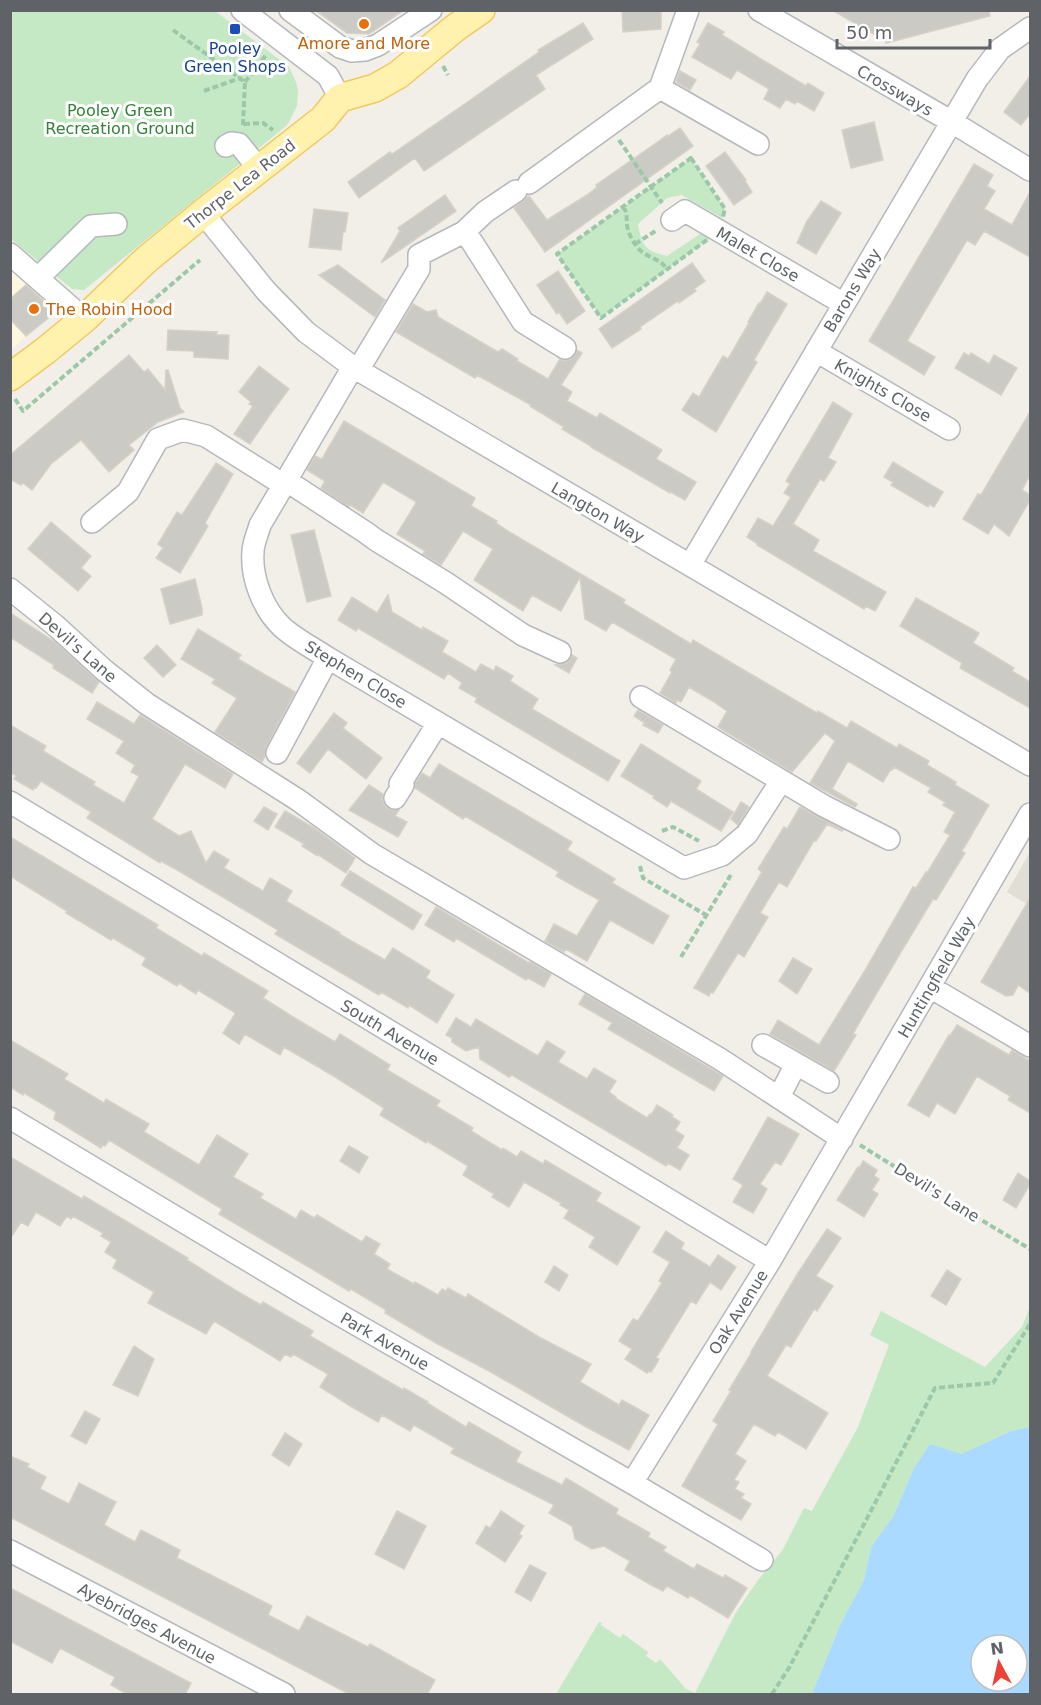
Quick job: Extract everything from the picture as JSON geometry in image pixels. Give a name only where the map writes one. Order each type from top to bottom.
[{"type":"main road","points":[[340,98],[375,88],[398,75],[449,19],[481,10]]},
{"type":"main road","name":"Thorpe Lea Road","points":[[10,377],[84,320],[146,261],[203,213],[323,119],[340,98]]},
{"type":"street","points":[[242,10],[328,76],[340,98]]},
{"type":"street","points":[[290,10],[340,47],[352,51],[365,50],[378,45],[431,10]]},
{"type":"street","points":[[565,348],[523,322],[464,232],[485,212],[660,88],[687,10]]},
{"type":"street","name":"Crossways","points":[[770,13],[1030,170]]},
{"type":"street","name":"Barons Way","points":[[690,566],[977,79],[1000,49],[1030,28]]},
{"type":"street","points":[[660,88],[758,144]]},
{"type":"street","points":[[231,138],[231,143],[239,144],[259,169]]},
{"type":"street","name":"Malet Close","points":[[672,219],[685,211],[844,304]]},
{"type":"street","name":"Langton Way","points":[[203,213],[266,291],[306,332],[355,369],[1030,765]]},
{"type":"street","points":[[38,278],[91,226],[116,224]]},
{"type":"street","name":"Stephen Close","points":[[464,232],[419,255],[419,268],[260,525],[253,551],[254,572],[269,613],[283,628],[328,658],[684,868],[722,855],[747,834],[781,781]]},
{"type":"street","points":[[10,254],[84,320]]},
{"type":"street","name":"Knights Close","points":[[816,351],[949,429]]},
{"type":"street","points":[[92,522],[128,492],[159,439],[183,430],[206,436],[446,583],[523,635],[560,652]]},
{"type":"street","name":"Devil's Lane","points":[[10,589],[147,704],[298,800],[372,854],[720,1059],[843,1137]]},
{"type":"street","points":[[277,753],[328,658]]},
{"type":"street","points":[[641,697],[824,806],[889,839]]},
{"type":"street","points":[[396,798],[403,785],[400,783],[438,723]]},
{"type":"street","name":"South Avenue","points":[[10,802],[770,1261]]},
{"type":"street","name":"Huntingfield Way","points":[[843,1137],[1030,814]]},
{"type":"street","points":[[930,987],[1030,1046]]},
{"type":"street","points":[[763,1045],[828,1082]]},
{"type":"street","points":[[779,1096],[796,1064]]},
{"type":"street","name":"Park Avenue","points":[[10,1118],[336,1313],[762,1560]]},
{"type":"street","name":"Oak Avenue","points":[[632,1483],[770,1261],[843,1137]]},
{"type":"street","name":"Ayebridges Avenue","points":[[10,1551],[284,1695]]},
{"type":"path","points":[[173,30],[245,82]]},
{"type":"path","points":[[231,138],[243,124],[245,82],[278,38]]},
{"type":"path","points":[[204,91],[240,78]]},
{"type":"path","points":[[608,126],[672,219]]},
{"type":"path","points":[[691,158],[725,209],[719,231],[601,318],[557,254],[623,207],[691,158]]},
{"type":"path","points":[[623,207],[627,212],[629,234],[635,244],[650,258],[663,263],[667,269]]},
{"type":"path","points":[[10,394],[23,411],[200,260]]},
{"type":"path","name":"Devil's Lane","points":[[843,1137],[1030,1249]]},
{"type":"path","points":[[772,1695],[789,1668],[935,1388],[993,1383],[1030,1324]]},
{"type":"shaded area","name":"The Robin Hood","points":[[11,268],[56,309],[11,350]]},
{"type":"shaded area","points":[[1030,852],[1030,906],[1007,892]]},
{"type":"green space","name":"Pooley Green Recreation Ground","points":[[10,11],[215,11],[289,67],[298,91],[297,106],[288,124],[280,131],[84,290],[72,289],[11,239]]},
{"type":"green space","points":[[691,158],[725,209],[722,218],[682,195],[667,198],[638,224],[639,231],[643,242],[649,249],[667,256],[703,232],[712,237],[601,318],[557,254]]},
{"type":"green space","points":[[1030,1307],[1030,1427],[1011,1431],[961,1454],[913,1470],[894,1515],[871,1547],[864,1580],[840,1625],[812,1694],[556,1694],[599,1622],[620,1638],[623,1634],[648,1652],[646,1656],[656,1663],[660,1659],[686,1689],[695,1693],[735,1614],[758,1580],[782,1551],[804,1508],[812,1511],[858,1427],[889,1345],[870,1335],[881,1311],[985,1367],[1022,1327]]},
{"type":"water","points":[[1030,1427],[1030,1694],[812,1694],[840,1625],[864,1580],[871,1547],[894,1515],[913,1470],[930,1444],[961,1454],[1011,1431]]},
{"type":"building","points":[[315,10],[404,10],[369,34],[347,33]]},
{"type":"building","points":[[622,10],[661,10],[661,29],[623,32]]},
{"type":"building","points":[[832,10],[989,10],[990,16],[886,43],[883,33],[875,35]]},
{"type":"building","points":[[583,23],[593,39],[536,75],[545,89],[424,171],[415,158],[359,198],[348,182],[466,103],[539,52],[538,50]]},
{"type":"building","points":[[708,23],[724,32],[722,35],[756,56],[806,86],[808,83],[824,93],[814,111],[797,101],[795,104],[786,99],[780,108],[764,99],[769,89],[737,70],[731,79],[692,57],[700,44],[697,42]]},
{"type":"building","points":[[680,71],[696,80],[690,90],[676,82]]},
{"type":"building","points":[[1030,76],[1030,114],[1021,125],[1004,112]]},
{"type":"building","points":[[874,122],[883,160],[851,168],[842,130]]},
{"type":"building","points":[[680,128],[693,146],[545,252],[514,208],[529,196],[547,220],[587,195],[597,187],[596,185]]},
{"type":"building","points":[[725,152],[752,192],[734,205],[706,166]]},
{"type":"building","points":[[974,164],[993,175],[987,186],[995,191],[984,209],[1012,225],[1030,192],[1030,257],[984,231],[975,245],[967,240],[907,341],[935,357],[924,375],[869,341]]},
{"type":"building","points":[[445,195],[456,211],[381,263],[400,231],[398,228]]},
{"type":"building","points":[[821,201],[841,213],[816,254],[797,243],[807,221]]},
{"type":"building","points":[[314,209],[348,213],[341,250],[309,247]]},
{"type":"building","points":[[692,263],[705,281],[694,289],[696,291],[679,303],[678,301],[612,348],[599,329]]},
{"type":"building","points":[[338,265],[385,300],[375,317],[319,275]]},
{"type":"building","points":[[558,271],[585,311],[567,324],[559,312],[557,314],[537,285]]},
{"type":"building","name":"The Robin Hood","points":[[26,285],[56,312],[26,336],[10,319],[10,299]]},
{"type":"building","points":[[767,292],[787,304],[754,360],[757,362],[716,432],[682,410],[693,393],[699,397],[723,356],[728,359]]},
{"type":"building","points":[[413,304],[427,312],[436,310],[438,317],[498,352],[502,349],[518,359],[517,361],[548,379],[560,359],[565,361],[570,359],[577,350],[582,353],[561,385],[572,392],[567,401],[597,418],[600,413],[662,450],[656,459],[696,482],[685,500],[591,447],[562,429],[564,427],[531,405],[477,375],[475,378],[396,332]]},
{"type":"building","points":[[168,330],[217,332],[216,335],[229,335],[228,359],[194,357],[194,351],[167,350]]},
{"type":"building","points":[[964,353],[969,356],[971,353],[989,364],[994,355],[1017,368],[1001,395],[955,368]]},
{"type":"building","points":[[129,355],[144,372],[148,369],[165,390],[166,370],[168,370],[180,408],[184,412],[158,422],[129,445],[134,450],[109,472],[81,440],[51,464],[32,490],[23,483],[21,485],[10,479],[10,455]]},
{"type":"building","points":[[259,366],[289,389],[250,444],[234,434],[253,406],[239,392]]},
{"type":"building","points":[[833,402],[852,414],[828,458],[836,462],[824,481],[820,479],[793,524],[819,540],[813,551],[886,592],[875,611],[866,606],[864,609],[747,537],[758,518],[773,526],[791,497],[784,493],[790,484],[786,481]]},
{"type":"building","points":[[1030,412],[1030,475],[1022,490],[1030,495],[1030,500],[1009,536],[994,524],[988,534],[963,519],[978,494],[981,495]]},
{"type":"building","points":[[344,421],[475,498],[471,506],[497,521],[496,523],[625,600],[623,603],[691,644],[693,640],[817,713],[818,711],[847,728],[851,721],[897,748],[899,744],[929,761],[927,765],[989,805],[962,851],[965,853],[936,900],[933,899],[904,947],[834,1071],[770,1034],[778,1020],[819,1045],[913,887],[916,888],[927,873],[950,835],[944,832],[955,812],[943,805],[945,802],[928,792],[931,788],[894,767],[883,782],[848,761],[832,789],[857,804],[855,807],[810,783],[835,741],[825,733],[792,772],[718,727],[727,711],[689,687],[681,702],[677,700],[676,703],[660,693],[672,672],[670,670],[676,659],[612,622],[606,631],[585,619],[580,577],[561,611],[532,595],[523,611],[474,580],[493,549],[463,531],[441,565],[423,554],[425,551],[397,534],[416,503],[415,501],[383,482],[363,513],[350,505],[349,507],[321,488],[325,481],[307,470],[315,456],[322,459]]},
{"type":"building","points":[[893,462],[943,492],[934,507],[929,504],[928,507],[891,485],[893,482],[884,477]]},
{"type":"building","points":[[216,463],[233,474],[205,523],[208,526],[180,573],[156,558],[163,548],[158,544],[177,512],[182,515]]},
{"type":"building","points":[[51,522],[91,556],[81,568],[91,576],[78,591],[28,549]]},
{"type":"building","points":[[314,530],[331,596],[307,602],[291,535]]},
{"type":"building","points":[[195,579],[202,615],[170,624],[161,589]]},
{"type":"building","points":[[388,595],[392,612],[422,630],[423,627],[448,641],[442,652],[476,672],[481,664],[494,671],[496,666],[513,676],[510,681],[538,699],[532,709],[620,761],[608,781],[475,702],[477,698],[459,688],[462,683],[448,673],[444,679],[358,628],[356,631],[338,620],[352,597],[377,613]]},
{"type":"building","points":[[916,598],[979,633],[973,643],[1014,668],[1012,671],[1030,682],[1030,708],[960,668],[962,663],[900,626]]},
{"type":"building","points":[[10,613],[55,642],[99,682],[92,693],[10,637]]},
{"type":"building","points":[[198,629],[241,655],[238,659],[295,692],[266,747],[262,762],[215,732],[237,698],[212,683],[215,679],[181,659]]},
{"type":"building","points":[[157,645],[176,665],[163,677],[144,658]]},
{"type":"building","points":[[572,655],[577,658],[569,673],[555,665],[567,663]]},
{"type":"building","points":[[97,702],[134,724],[140,715],[233,774],[225,788],[185,764],[152,819],[179,836],[191,831],[206,863],[214,851],[229,860],[224,868],[263,891],[270,878],[292,891],[286,901],[339,934],[385,960],[393,948],[430,971],[426,978],[454,995],[437,1023],[409,1005],[408,1008],[381,992],[379,995],[275,934],[278,930],[184,874],[161,861],[160,863],[87,818],[91,812],[41,781],[33,790],[14,779],[16,776],[10,772],[10,725],[46,746],[43,751],[95,782],[93,785],[124,803],[139,776],[131,772],[135,765],[116,753],[124,741],[87,719]]},
{"type":"building","points":[[638,710],[663,725],[658,733],[643,725],[645,723],[634,716]]},
{"type":"building","points":[[334,713],[347,723],[343,728],[382,758],[366,779],[328,749],[310,773],[297,763]]},
{"type":"building","points":[[641,744],[701,781],[696,789],[733,812],[721,831],[671,801],[667,807],[653,798],[654,796],[621,776]]},
{"type":"building","points":[[439,764],[572,842],[567,850],[615,879],[612,883],[669,916],[653,944],[610,920],[587,961],[566,949],[564,952],[545,941],[554,924],[577,936],[599,900],[556,876],[559,872],[465,816],[463,819],[415,788],[415,783],[422,773],[430,778]]},
{"type":"building","points":[[369,785],[383,794],[384,805],[389,809],[399,810],[395,816],[407,822],[398,837],[349,810]]},
{"type":"building","points":[[741,802],[749,807],[738,825],[731,819]]},
{"type":"building","points":[[264,807],[277,814],[268,830],[254,821]]},
{"type":"building","points":[[800,807],[843,830],[827,824],[816,841],[814,840],[787,887],[779,882],[760,913],[768,917],[744,957],[738,953],[709,996],[694,988],[762,872],[758,869],[784,827],[787,829]]},
{"type":"building","points":[[285,811],[314,828],[355,858],[346,873],[275,827]]},
{"type":"building","points":[[10,837],[158,925],[156,928],[202,956],[204,953],[268,991],[263,998],[298,1020],[335,1042],[340,1034],[390,1065],[387,1070],[440,1101],[436,1106],[473,1128],[471,1131],[502,1150],[503,1148],[517,1157],[521,1151],[543,1164],[545,1160],[601,1193],[596,1201],[640,1227],[617,1265],[589,1247],[595,1237],[564,1218],[569,1210],[560,1205],[561,1203],[524,1182],[509,1207],[492,1197],[494,1194],[463,1175],[468,1166],[380,1115],[384,1108],[332,1075],[284,1047],[280,1055],[245,1034],[239,1044],[223,1033],[235,1014],[234,1012],[198,990],[196,994],[179,983],[177,986],[142,965],[146,958],[66,913],[67,911],[10,876]]},
{"type":"building","points":[[350,871],[422,915],[413,930],[341,885]]},
{"type":"building","points":[[1030,898],[1030,993],[1018,985],[1013,995],[1006,996],[981,982]]},
{"type":"building","points":[[436,907],[551,974],[544,987],[528,978],[526,980],[456,938],[454,942],[425,925]]},
{"type":"building","points":[[793,958],[812,969],[797,994],[779,981]]},
{"type":"building","points":[[585,994],[723,1076],[714,1091],[608,1029],[612,1023],[579,1004]]},
{"type":"building","points":[[456,1018],[471,1027],[476,1019],[538,1056],[547,1041],[565,1052],[558,1062],[587,1079],[594,1068],[616,1081],[609,1092],[647,1118],[657,1105],[673,1115],[672,1117],[680,1122],[675,1130],[684,1136],[677,1148],[689,1155],[680,1170],[668,1163],[666,1166],[512,1075],[509,1077],[480,1059],[479,1047],[466,1051],[452,1042],[452,1038],[446,1035]]},
{"type":"building","points":[[957,1025],[1009,1055],[1012,1050],[1030,1061],[1030,1113],[1008,1100],[1010,1096],[977,1076],[955,1114],[937,1103],[929,1117],[908,1105]]},
{"type":"building","points":[[10,1040],[68,1074],[64,1079],[104,1103],[106,1099],[149,1124],[144,1132],[199,1165],[217,1135],[248,1154],[233,1177],[263,1194],[260,1198],[296,1219],[301,1210],[314,1218],[317,1215],[362,1242],[366,1236],[380,1244],[374,1254],[390,1264],[387,1269],[438,1295],[442,1289],[446,1291],[448,1288],[466,1298],[468,1294],[539,1337],[591,1364],[580,1382],[619,1405],[622,1400],[649,1415],[629,1450],[385,1313],[386,1310],[351,1289],[349,1291],[219,1214],[222,1209],[109,1140],[101,1148],[54,1119],[56,1112],[10,1087]]},
{"type":"building","points":[[768,1117],[799,1134],[781,1165],[775,1162],[760,1184],[767,1189],[753,1213],[733,1202],[743,1185],[733,1179]]},
{"type":"building","points":[[349,1146],[368,1157],[359,1173],[340,1161]]},
{"type":"building","points":[[10,1157],[82,1199],[84,1196],[261,1305],[263,1302],[313,1331],[310,1336],[428,1402],[466,1427],[469,1422],[521,1452],[516,1462],[562,1485],[566,1478],[618,1509],[616,1514],[650,1533],[648,1537],[666,1547],[663,1551],[694,1569],[697,1564],[723,1578],[725,1575],[747,1588],[728,1618],[690,1595],[688,1598],[667,1586],[663,1591],[653,1586],[625,1570],[630,1561],[604,1546],[592,1549],[575,1539],[572,1526],[549,1513],[554,1505],[451,1453],[454,1448],[414,1425],[410,1431],[382,1415],[378,1422],[352,1407],[320,1387],[328,1374],[293,1354],[291,1357],[285,1354],[280,1361],[214,1321],[206,1334],[148,1303],[154,1292],[113,1268],[117,1260],[105,1252],[111,1242],[101,1236],[103,1233],[73,1216],[71,1219],[67,1216],[60,1226],[36,1212],[28,1226],[21,1222],[10,1239]]},
{"type":"building","points":[[863,1161],[877,1170],[874,1176],[879,1179],[872,1190],[878,1194],[864,1217],[837,1200]]},
{"type":"building","points":[[1018,1173],[1030,1181],[1030,1184],[1016,1208],[1003,1200]]},
{"type":"building","points":[[827,1229],[841,1238],[816,1276],[833,1286],[817,1311],[814,1309],[791,1347],[786,1345],[767,1376],[828,1413],[806,1449],[778,1432],[775,1436],[754,1424],[735,1454],[746,1461],[734,1480],[739,1482],[735,1489],[744,1494],[741,1498],[751,1504],[741,1520],[682,1486],[718,1424],[713,1421],[731,1391],[729,1390],[798,1273]]},
{"type":"building","points":[[666,1231],[684,1243],[681,1249],[710,1267],[718,1255],[736,1267],[721,1290],[710,1282],[696,1304],[691,1301],[656,1358],[659,1359],[655,1366],[651,1372],[647,1373],[625,1359],[632,1349],[619,1341],[633,1319],[638,1321],[662,1283],[659,1281],[670,1262],[653,1252]]},
{"type":"building","points":[[554,1266],[568,1275],[559,1291],[545,1282]]},
{"type":"building","points":[[947,1270],[961,1279],[946,1305],[931,1296]]},
{"type":"building","points":[[134,1346],[154,1359],[138,1396],[113,1385]]},
{"type":"building","points":[[85,1411],[100,1419],[86,1444],[71,1436]]},
{"type":"building","points":[[285,1433],[302,1444],[289,1466],[272,1455]]},
{"type":"building","points":[[10,1456],[29,1464],[27,1467],[46,1477],[40,1489],[69,1504],[79,1483],[116,1502],[104,1525],[135,1542],[141,1530],[180,1550],[177,1558],[272,1606],[268,1615],[299,1631],[307,1616],[368,1647],[370,1644],[435,1680],[427,1695],[351,1695],[10,1517]]},
{"type":"building","points":[[397,1511],[426,1526],[404,1569],[375,1554]]},
{"type":"building","points":[[501,1511],[524,1526],[519,1534],[522,1536],[505,1562],[476,1543],[486,1526],[490,1528]]},
{"type":"building","points":[[530,1565],[546,1573],[531,1601],[515,1592]]},
{"type":"building","points":[[10,1588],[191,1683],[185,1695],[129,1695],[111,1685],[115,1677],[60,1648],[52,1663],[10,1641]]},
{"type":"place","name":"Amore and More","points":[[364,24]]},
{"type":"place","name":"Pooley Green Shops","points":[[235,29]]},
{"type":"place","name":"The Robin Hood","points":[[34,309]]}]
